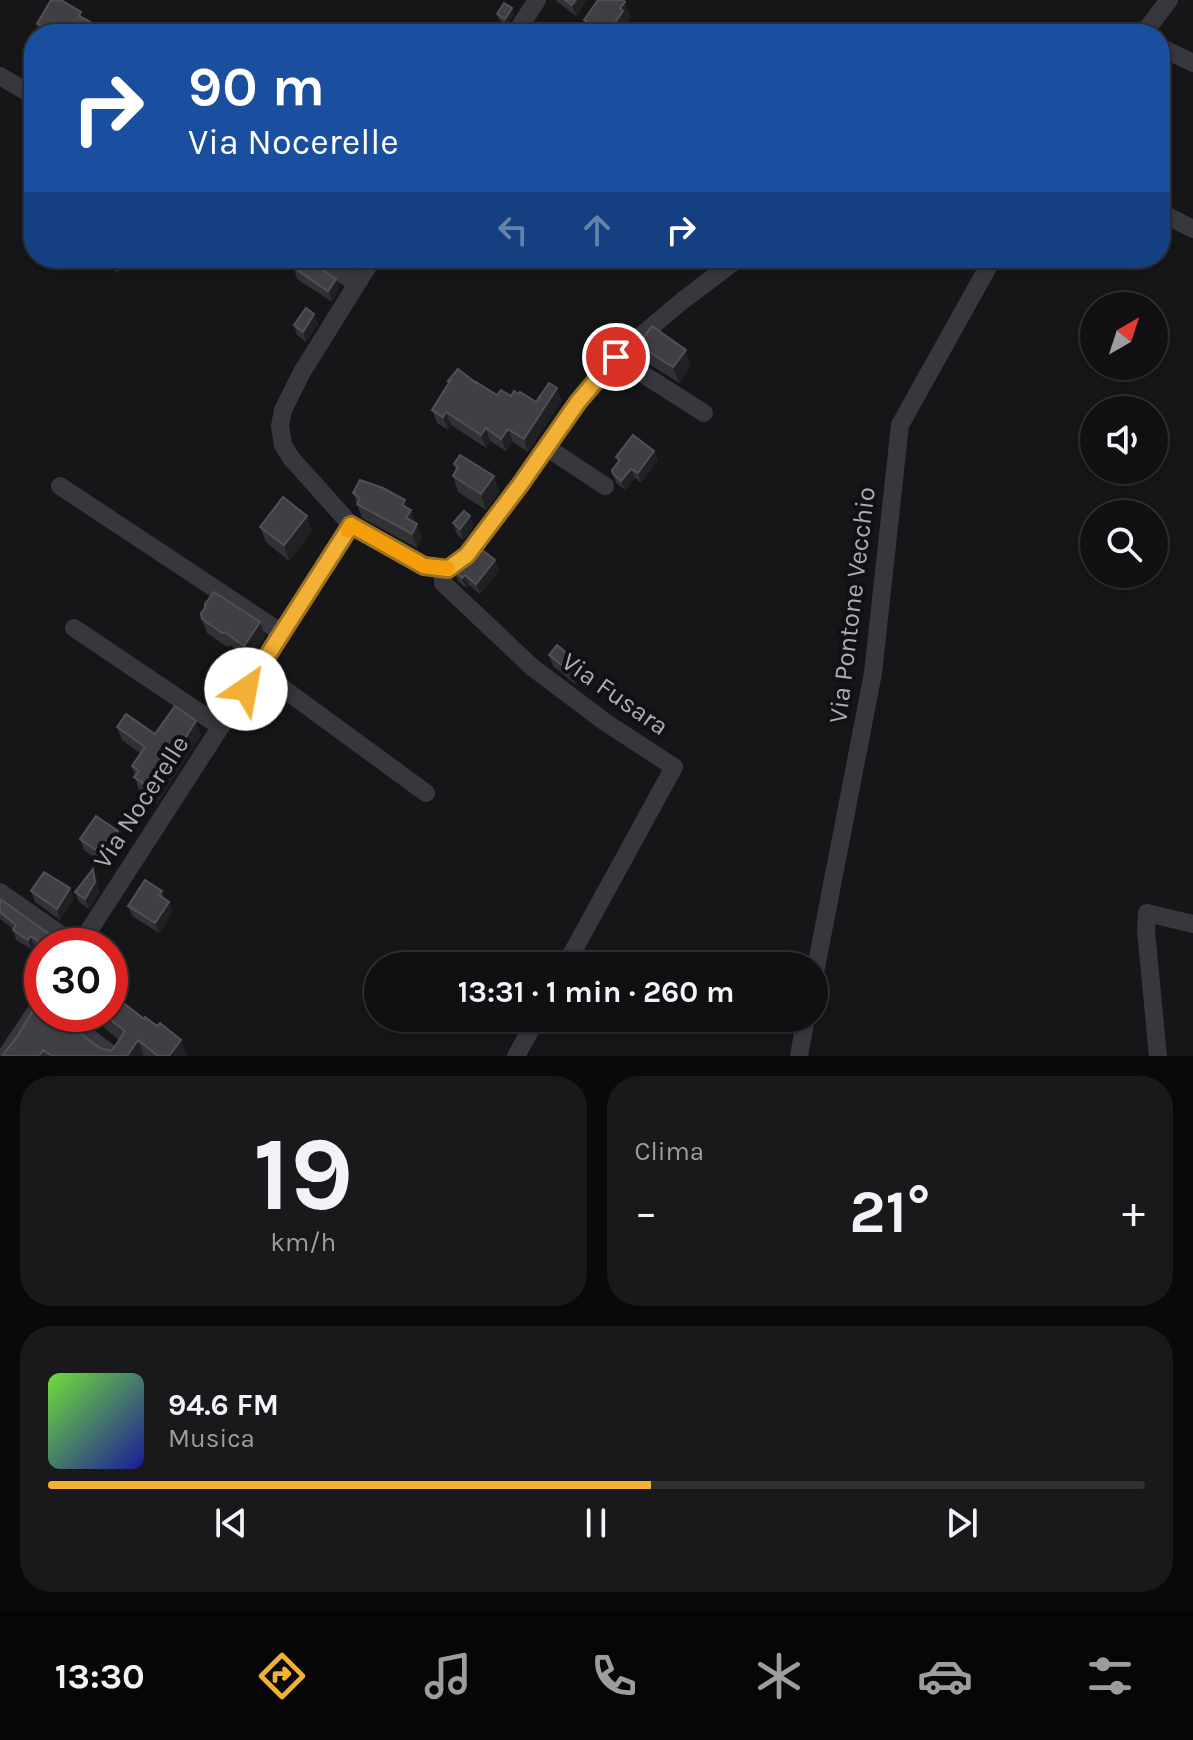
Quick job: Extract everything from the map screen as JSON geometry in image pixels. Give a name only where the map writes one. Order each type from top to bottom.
[{"type":"street","points":[[521,24],[537,0]]},
{"type":"street","points":[[1151,24],[1169,0]]},
{"type":"street","points":[[1170,52],[1193,63]]},
{"type":"street","points":[[0,76],[24,90]]},
{"type":"street","points":[[1170,217],[1193,229]]},
{"type":"street","points":[[331,268],[357,283]]},
{"type":"street","points":[[367,268],[302,372],[283,410],[280,426],[283,445],[351,525],[424,566],[448,569],[467,555],[578,402],[616,357],[726,268]]},
{"type":"street","name":"Via Pontone Vecchio","points":[[819,952],[873,673],[900,425],[987,268]]},
{"type":"street","points":[[616,357],[704,413]]},
{"type":"street","points":[[546,447],[605,486]]},
{"type":"street","points":[[60,486],[282,633]]},
{"type":"street","name":"Via Nocerelle","points":[[90,928],[351,525]]},
{"type":"street","name":"Via Fusara","points":[[443,568],[443,583],[532,667],[605,722],[674,767],[573,952]]},
{"type":"street","points":[[74,628],[221,727]]},
{"type":"street","points":[[258,670],[426,793]]},
{"type":"street","points":[[0,892],[52,928]]},
{"type":"street","points":[[1158,1056],[1147,913],[1193,924]]},
{"type":"street","points":[[6,1056],[24,1029]]},
{"type":"street","points":[[82,1032],[113,1056]]},
{"type":"street","points":[[516,1056],[529,1032]]},
{"type":"street","points":[[799,1056],[803,1032]]},
{"type":"building","points":[[51,0],[61,0],[94,24],[37,24]]},
{"type":"building","points":[[598,0],[625,2],[614,24],[591,24],[584,20]]},
{"type":"building","points":[[504,3],[512,8],[505,19],[497,14]]},
{"type":"building","points":[[294,268],[319,268],[336,279],[328,291]]},
{"type":"building","points":[[306,308],[314,314],[303,332],[294,325]]},
{"type":"building","points":[[652,326],[686,350],[673,367],[638,345]]},
{"type":"building","points":[[458,369],[497,395],[501,390],[511,396],[514,391],[520,392],[536,402],[549,383],[557,388],[524,439],[508,429],[501,439],[486,428],[481,435],[446,412],[443,417],[432,410]]},
{"type":"building","points":[[633,435],[654,451],[638,473],[631,469],[621,481],[612,470],[620,460],[616,457]]},
{"type":"building","points":[[460,455],[494,476],[481,494],[453,476],[458,467],[454,464]]},
{"type":"building","points":[[360,480],[405,500],[402,505],[411,510],[406,518],[417,524],[412,534],[357,504],[360,498],[353,493]]},
{"type":"building","points":[[283,497],[307,516],[284,545],[260,527]]},
{"type":"building","points":[[464,511],[470,516],[460,529],[453,523]]},
{"type":"building","points":[[477,546],[495,560],[476,584],[465,575],[462,578],[454,570]]},
{"type":"building","points":[[214,592],[260,622],[244,646],[202,619],[205,604]]},
{"type":"building","points":[[557,645],[579,663],[572,673],[549,655]]},
{"type":"building","points":[[175,706],[196,721],[152,790],[134,777],[139,771],[132,766],[145,747],[117,727],[126,714],[155,734]]},
{"type":"building","points":[[96,816],[118,831],[102,854],[80,839]]},
{"type":"building","points":[[93,869],[95,882],[85,899],[75,892]]},
{"type":"building","points":[[44,872],[70,888],[57,909],[31,891]]},
{"type":"building","points":[[145,880],[162,891],[159,895],[169,902],[155,923],[128,906]]},
{"type":"building","points":[[0,899],[41,928],[24,928],[24,937],[13,930],[16,925],[0,912]]},
{"type":"building","points":[[128,1006],[157,1026],[160,1023],[181,1040],[169,1056],[158,1056],[138,1040],[127,1056],[52,1056],[43,1050],[39,1056],[2,1056],[24,1025],[24,1032],[78,1032],[100,1048],[111,1051],[124,1032],[128,1032]]},
{"type":"slow traffic","points":[[348,531],[351,525],[424,566],[448,568]]},
{"type":"route","points":[[246,689],[351,525],[424,566],[448,569],[467,555],[578,402],[616,357]]}]
